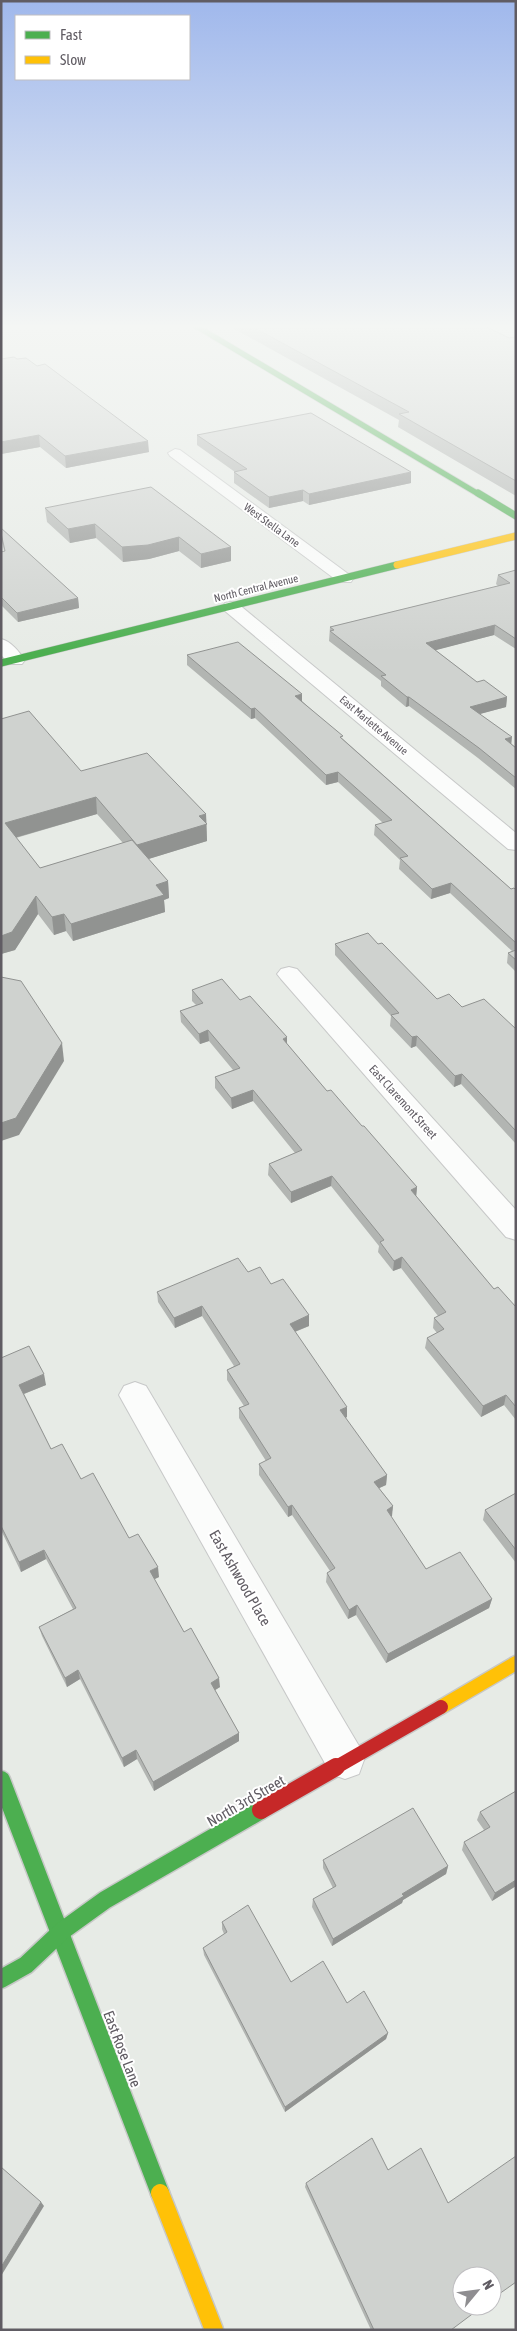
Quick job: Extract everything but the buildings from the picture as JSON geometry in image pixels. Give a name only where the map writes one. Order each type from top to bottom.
[{"type":"street","points":[[379,435],[516,516]]},
{"type":"street","name":"West Stella Lane","points":[[175,453],[345,579]]},
{"type":"street","name":"North Central Avenue","points":[[9,662],[516,536]]},
{"type":"street","name":"East Marlette Avenue","points":[[231,607],[516,844]]},
{"type":"street","points":[[1,644],[9,662]]},
{"type":"street","name":"East Claremont Street","points":[[289,974],[516,1229]]},
{"type":"street","name":"East Ashwood Place","points":[[135,1395],[345,1760]]},
{"type":"street","name":"North 3rd Street","points":[[1,1979],[26,1965],[62,1931],[105,1900],[516,1663]]},
{"type":"street","name":"East Rose Lane","points":[[1,1780],[62,1931],[214,2330]]},
{"type":"traffic: fast","points":[[379,435],[516,516]]},
{"type":"traffic: fast","points":[[1,663],[397,565]]},
{"type":"traffic: fast","points":[[1,1780],[160,2193]]},
{"type":"traffic: fast","points":[[1,1979],[26,1965],[62,1931],[105,1900],[261,1810]]},
{"type":"traffic: slow","points":[[397,565],[516,536]]},
{"type":"traffic: slow","points":[[441,1707],[516,1663]]},
{"type":"traffic: slow","points":[[160,2193],[214,2330]]},
{"type":"traffic: jam","points":[[261,1810],[441,1707]]}]
